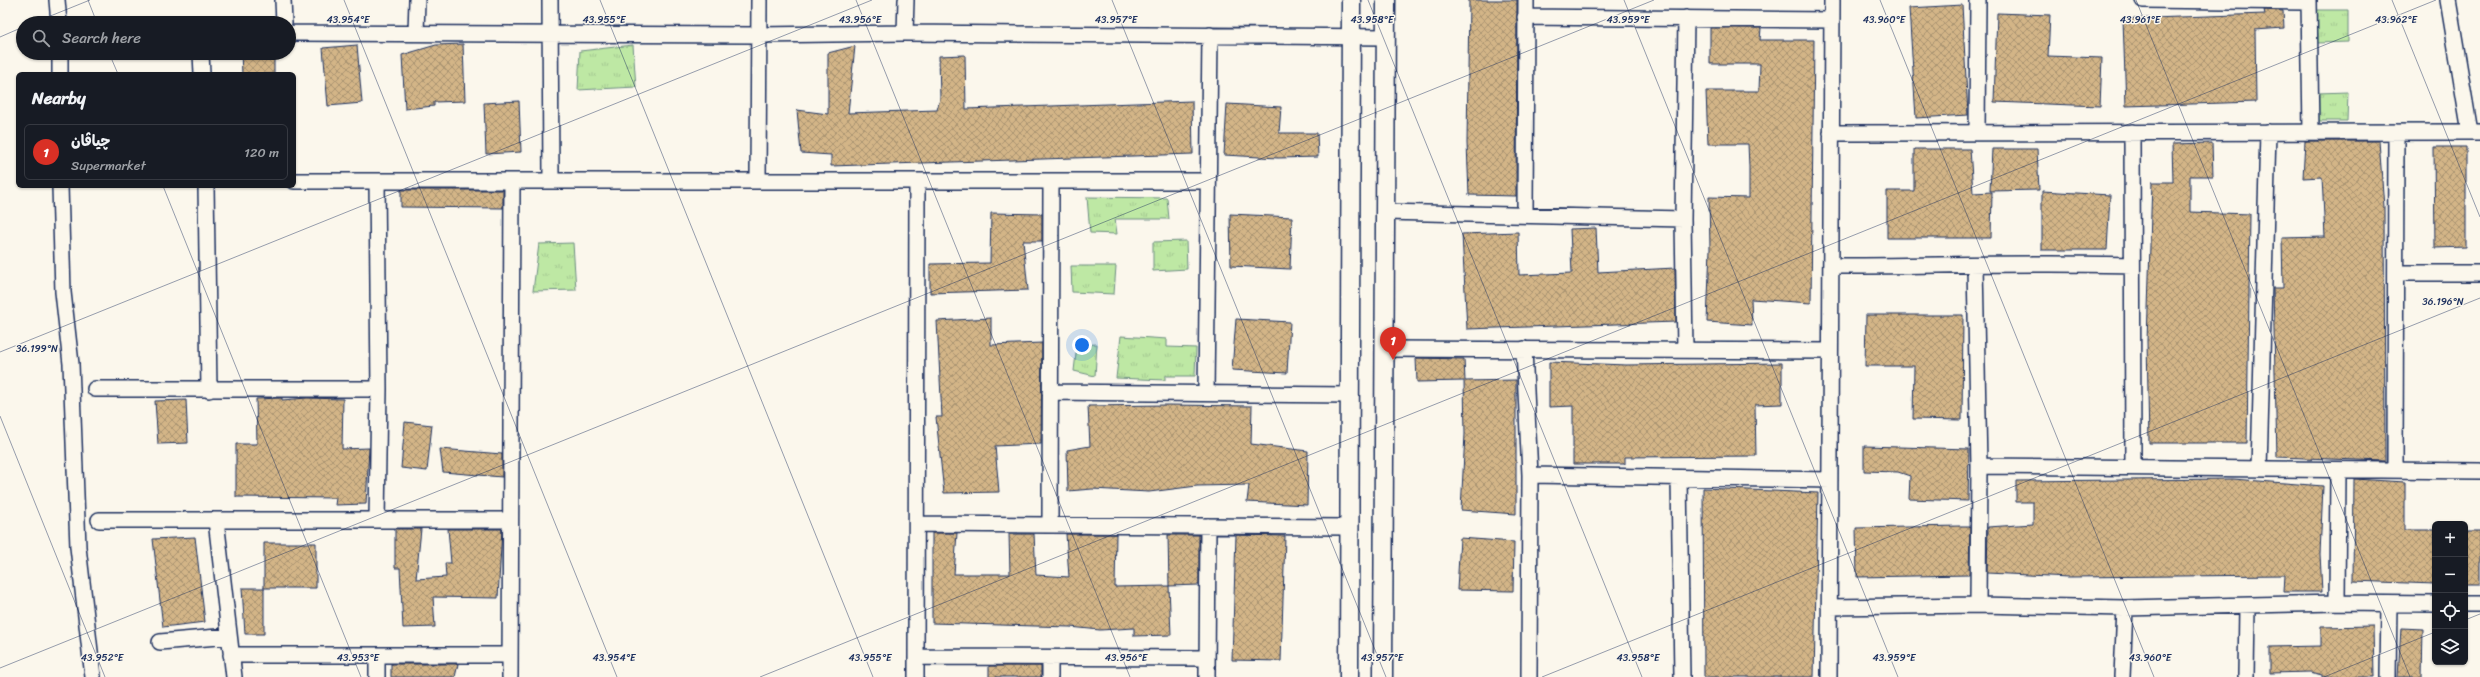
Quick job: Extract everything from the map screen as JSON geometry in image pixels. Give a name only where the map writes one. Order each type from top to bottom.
[{"type":"street","points":[[58,0],[59,16]]},
{"type":"street","points":[[283,0],[284,16]]},
{"type":"street","points":[[416,33],[417,0]]},
{"type":"street","points":[[550,0],[551,181]]},
{"type":"street","points":[[758,181],[759,0]]},
{"type":"street","points":[[905,33],[906,0]]},
{"type":"street","points":[[1349,677],[1351,0]]},
{"type":"street","points":[[1383,677],[1386,0]]},
{"type":"street","points":[[1525,214],[1526,0]]},
{"type":"street","points":[[1829,677],[1832,0]]},
{"type":"street","points":[[1977,133],[1978,0]]},
{"type":"street","points":[[2143,0],[2309,1],[2311,132]]},
{"type":"street","points":[[1832,133],[2475,132],[2448,0]]},
{"type":"street","points":[[1525,17],[1832,20]]},
{"type":"street","points":[[1685,350],[1683,219],[1686,18]]},
{"type":"street","points":[[296,33],[759,35],[905,33],[1386,37]]},
{"type":"street","points":[[1206,394],[1210,36]]},
{"type":"street","points":[[60,60],[60,72]]},
{"type":"street","points":[[201,60],[202,72]]},
{"type":"street","points":[[2132,132],[2131,265],[2133,468]]},
{"type":"street","points":[[2259,469],[2268,132]]},
{"type":"street","points":[[2395,470],[2396,132]]},
{"type":"street","points":[[296,181],[1208,181]]},
{"type":"street","points":[[377,181],[379,389],[377,520]]},
{"type":"street","points":[[510,677],[512,181]]},
{"type":"street","points":[[916,677],[918,524],[917,181]]},
{"type":"street","points":[[1050,524],[1051,181]]},
{"type":"street","points":[[60,188],[63,292],[71,364],[78,547],[93,677]]},
{"type":"street","points":[[206,188],[209,390]]},
{"type":"street","points":[[1385,212],[1525,214],[1683,219]]},
{"type":"street","points":[[1831,266],[1975,266],[2051,262],[2131,265]]},
{"type":"street","points":[[1975,266],[1979,466],[1978,605]]},
{"type":"street","points":[[2396,273],[2480,273]]},
{"type":"street","points":[[1384,348],[1830,351]]},
{"type":"street","points":[[1524,349],[1530,475],[1529,677]]},
{"type":"street","points":[[95,389],[379,389]]},
{"type":"street","points":[[1050,392],[1350,395]]},
{"type":"street","points":[[1979,466],[2480,471]]},
{"type":"street","points":[[2337,603],[2338,470]]},
{"type":"street","points":[[1530,475],[1830,480]]},
{"type":"street","points":[[1679,478],[1682,677]]},
{"type":"street","points":[[99,520],[510,520]]},
{"type":"street","points":[[216,520],[234,677]]},
{"type":"street","points":[[918,524],[1350,527]]},
{"type":"street","points":[[1207,677],[1208,526]]},
{"type":"street","points":[[1829,606],[1978,605],[2125,608],[2337,603],[2432,604]]},
{"type":"street","points":[[2388,677],[2389,604]]},
{"type":"street","points":[[2468,604],[2480,604]]},
{"type":"street","points":[[2246,677],[2247,606]]},
{"type":"street","points":[[2122,677],[2125,608]]},
{"type":"street","points":[[160,642],[229,636]]},
{"type":"street","points":[[377,654],[377,677]]},
{"type":"street","points":[[231,655],[510,655]]},
{"type":"street","points":[[916,657],[1207,658]]},
{"type":"street","points":[[1050,658],[1050,677]]},
{"type":"green space","points":[[2317,10],[2348,10],[2348,42],[2317,43]]},
{"type":"green space","points":[[633,45],[636,87],[578,90],[580,51]]},
{"type":"green space","points":[[2348,92],[2347,121],[2315,121],[2317,93]]},
{"type":"green space","points":[[1087,197],[1167,198],[1169,219],[1115,219],[1117,234],[1090,233]]},
{"type":"green space","points":[[1186,241],[1187,269],[1153,271],[1153,242]]},
{"type":"green space","points":[[573,243],[576,290],[533,291],[539,244]]},
{"type":"green space","points":[[1071,266],[1116,266],[1114,294],[1072,292]]},
{"type":"green space","points":[[1121,336],[1167,339],[1167,347],[1196,348],[1195,376],[1165,376],[1165,380],[1116,378]]},
{"type":"green space","points":[[1097,344],[1095,376],[1074,371],[1077,345]]},
{"type":"building","points":[[1469,0],[1517,0],[1516,196],[1469,195],[1467,143]]},
{"type":"building","points":[[1962,5],[1968,115],[1916,118],[1909,8]]},
{"type":"building","points":[[2264,10],[2283,11],[2284,28],[2255,30],[2256,102],[2126,106],[2123,19],[2265,14]]},
{"type":"building","points":[[1997,13],[2050,15],[2048,56],[2102,58],[2100,106],[1994,102]]},
{"type":"building","points":[[1710,28],[1761,28],[1760,40],[1814,40],[1811,303],[1751,299],[1752,325],[1707,322],[1710,249],[1709,197],[1749,198],[1749,167],[1748,144],[1708,144],[1706,91],[1759,91],[1760,64],[1710,64]]},
{"type":"building","points":[[463,44],[465,101],[434,102],[434,106],[405,109],[402,55],[436,45]]},
{"type":"building","points":[[357,45],[362,103],[328,106],[323,48]]},
{"type":"building","points":[[855,46],[848,113],[937,110],[940,99],[939,56],[965,55],[966,109],[1192,101],[1193,154],[831,166],[831,155],[801,153],[797,110],[828,114],[828,53]]},
{"type":"building","points":[[241,60],[274,60],[274,72],[242,72]]},
{"type":"building","points":[[519,101],[521,152],[486,154],[484,103]]},
{"type":"building","points":[[1227,104],[1281,107],[1279,133],[1317,133],[1318,157],[1278,158],[1224,155]]},
{"type":"building","points":[[2305,141],[2379,141],[2384,207],[2385,461],[2277,457],[2273,288],[2283,288],[2282,238],[2325,237],[2322,177],[2303,178]]},
{"type":"building","points":[[2212,143],[2213,176],[2190,176],[2190,212],[2250,214],[2247,443],[2149,443],[2147,341],[2152,182],[2173,182],[2172,144]]},
{"type":"building","points":[[2434,147],[2466,147],[2466,247],[2435,248]]},
{"type":"building","points":[[1914,149],[1970,149],[1973,193],[1992,192],[1991,238],[1887,238],[1887,191],[1914,191]]},
{"type":"building","points":[[1992,149],[2037,149],[2039,190],[1990,191]]},
{"type":"building","points":[[401,190],[503,190],[503,208],[401,207]]},
{"type":"building","points":[[2042,191],[2110,195],[2107,250],[2042,250]]},
{"type":"building","points":[[991,213],[1042,214],[1042,241],[1023,241],[1028,290],[930,293],[930,264],[990,263]]},
{"type":"building","points":[[1230,214],[1292,217],[1290,269],[1231,266]]},
{"type":"building","points":[[1596,228],[1598,272],[1675,268],[1676,322],[1467,329],[1462,234],[1518,232],[1519,275],[1572,273],[1570,229]]},
{"type":"building","points":[[1866,315],[1963,315],[1962,420],[1913,419],[1914,366],[1865,366]]},
{"type":"building","points":[[991,318],[991,345],[1042,343],[1041,444],[995,446],[999,492],[944,493],[936,417],[942,417],[937,321]]},
{"type":"building","points":[[1236,319],[1290,322],[1287,373],[1232,370]]},
{"type":"building","points":[[1416,358],[1464,359],[1465,381],[1516,380],[1516,514],[1461,510],[1465,434],[1464,381],[1417,382]]},
{"type":"building","points":[[1549,362],[1626,365],[1782,363],[1782,404],[1755,405],[1756,456],[1625,457],[1625,464],[1573,464],[1573,406],[1549,407]]},
{"type":"building","points":[[282,398],[282,400],[307,398],[343,399],[342,449],[369,448],[366,504],[335,505],[336,498],[236,497],[236,444],[257,444],[256,399]]},
{"type":"building","points":[[186,400],[188,443],[158,444],[155,401]]},
{"type":"building","points":[[1088,406],[1252,406],[1251,444],[1308,451],[1307,505],[1247,502],[1249,485],[1197,486],[1149,492],[1092,489],[1068,491],[1067,450],[1090,446]]},
{"type":"building","points":[[405,422],[432,425],[427,471],[401,468]]},
{"type":"building","points":[[1864,446],[1969,449],[1968,501],[1909,499],[1910,476],[1898,472],[1864,471]]},
{"type":"building","points":[[440,449],[502,454],[502,477],[443,472]]},
{"type":"building","points":[[2233,479],[2323,486],[2320,554],[2322,592],[2284,592],[2285,575],[2069,577],[1987,573],[1988,527],[2033,524],[2033,502],[2016,502],[2016,481]]},
{"type":"building","points":[[2354,479],[2405,482],[2405,530],[2432,530],[2432,584],[2353,581]]},
{"type":"building","points":[[1703,488],[1818,493],[1814,677],[1704,677]]},
{"type":"building","points":[[1970,526],[1969,575],[1857,577],[1856,528]]},
{"type":"building","points":[[395,529],[421,529],[416,579],[446,577],[445,563],[451,563],[448,529],[502,529],[498,598],[433,597],[435,627],[403,628],[400,568],[395,568]]},
{"type":"building","points":[[2468,531],[2480,531],[2480,584],[2468,584]]},
{"type":"building","points":[[932,533],[957,533],[954,574],[1010,574],[1009,534],[1034,534],[1036,575],[1069,577],[1066,534],[1116,534],[1115,587],[1169,586],[1171,635],[1134,636],[1134,628],[1100,630],[1070,627],[932,623]]},
{"type":"building","points":[[1168,535],[1199,535],[1199,585],[1169,586]]},
{"type":"building","points":[[1236,535],[1285,536],[1281,661],[1232,660]]},
{"type":"building","points":[[195,537],[205,622],[163,627],[153,539]]},
{"type":"building","points":[[1460,538],[1514,542],[1513,591],[1457,590]]},
{"type":"building","points":[[264,543],[316,543],[316,588],[264,588]]},
{"type":"building","points":[[242,588],[264,588],[264,634],[245,634]]},
{"type":"building","points":[[2373,626],[2374,677],[2322,677],[2322,675],[2310,672],[2270,673],[2270,647],[2321,646],[2321,627]]},
{"type":"building","points":[[2401,628],[2423,629],[2422,677],[2398,677]]},
{"type":"building","points":[[391,664],[458,664],[455,677],[391,677]]},
{"type":"building","points":[[989,666],[1041,666],[1041,677],[989,677]]},
{"type":"place","name":"چياڤان","points":[[1393,360]]}]
